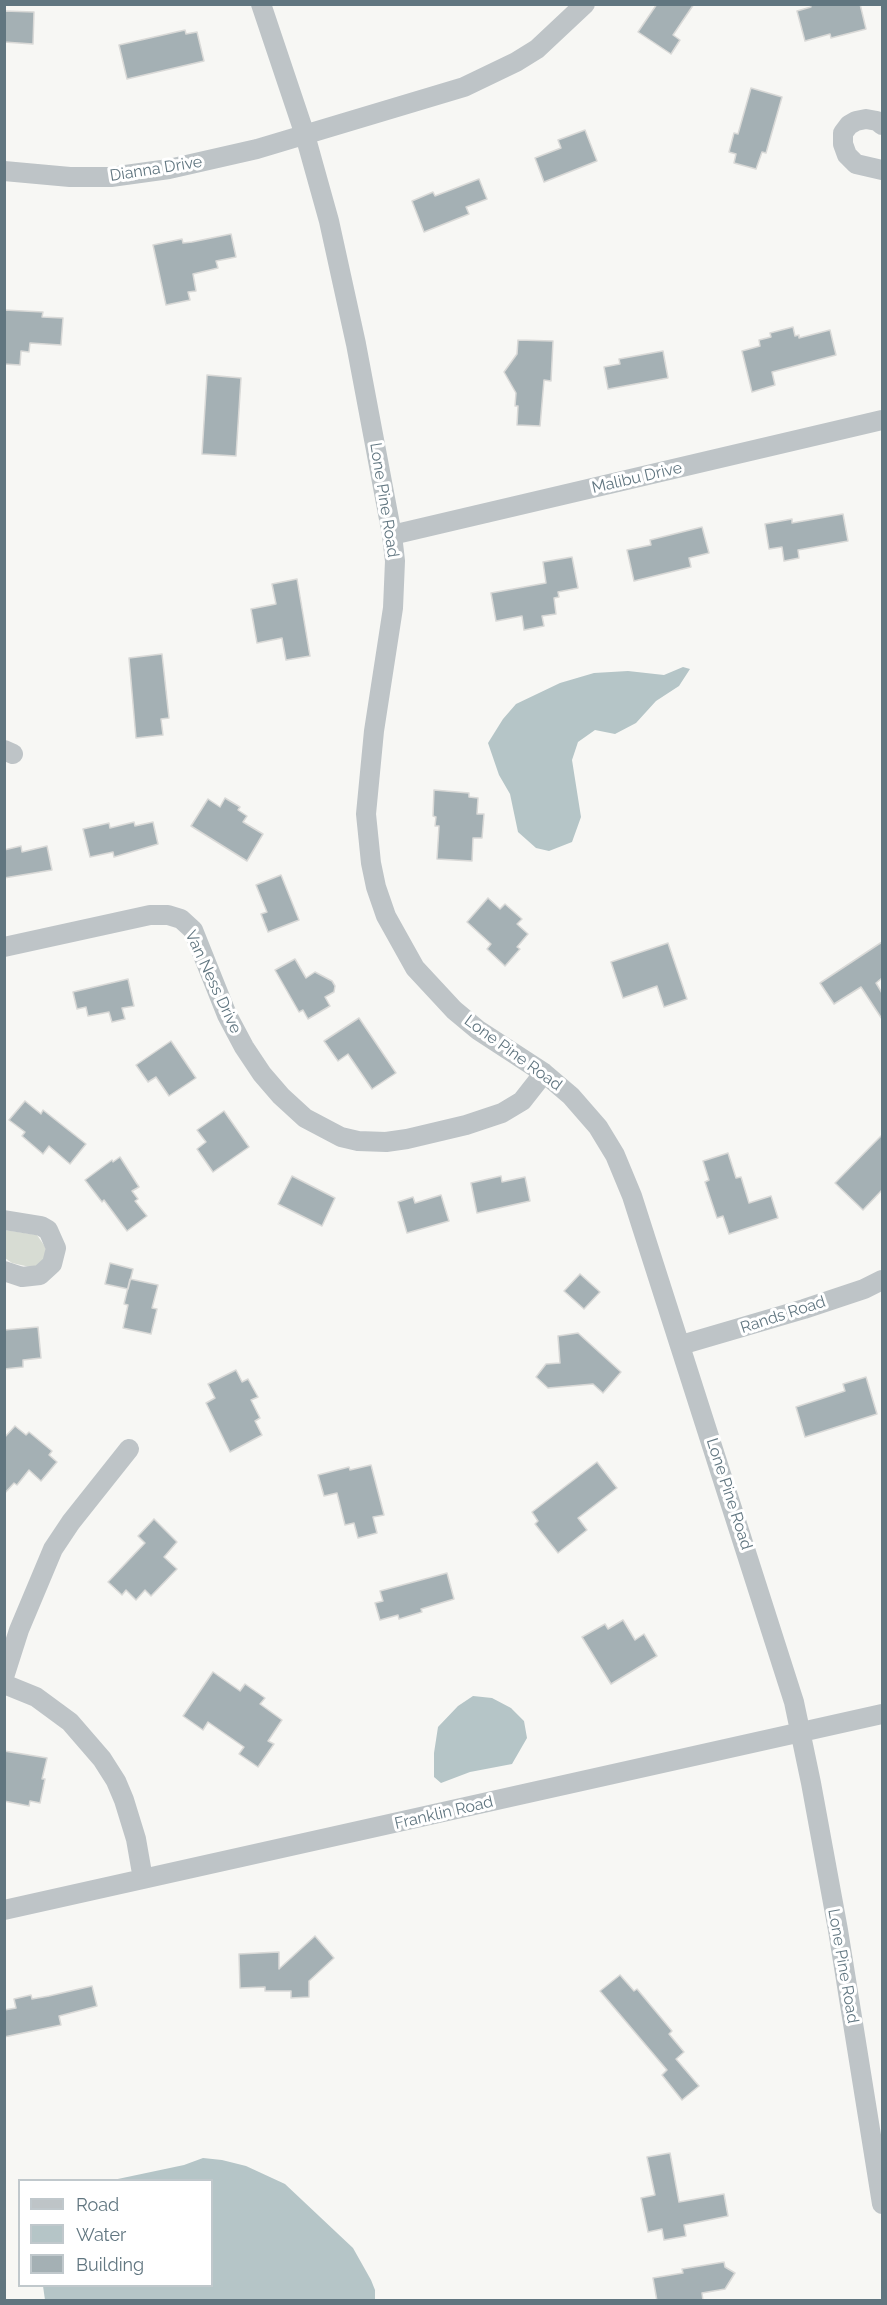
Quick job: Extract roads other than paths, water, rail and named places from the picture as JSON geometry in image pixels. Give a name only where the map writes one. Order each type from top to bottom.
[{"type":"street","name":"Lone Pine Road","points":[[261,4],[305,135],[329,221],[354,333],[392,535],[395,561],[393,608],[374,731],[366,814],[376,887],[399,943],[434,990],[478,1030],[544,1073],[571,1095],[598,1127],[615,1155],[632,1196],[765,1608],[801,1733],[847,1986],[882,2204]]},
{"type":"street","points":[[305,135],[438,96],[486,77],[537,49],[585,4]]},
{"type":"street","points":[[882,125],[877,121],[866,119],[856,121],[849,125],[843,133],[843,144],[847,155],[856,164],[882,170]]},
{"type":"street","name":"Dianna Drive","points":[[4,171],[70,177],[111,177],[169,170],[231,156],[305,135]]},
{"type":"street","name":"Malibu Drive","points":[[392,535],[882,420]]},
{"type":"street","name":"Van Ness Drive","points":[[4,947],[150,915],[168,915],[181,919],[193,930],[227,1015],[262,1074],[305,1118],[341,1137],[358,1141],[386,1142],[407,1139],[502,1113],[522,1101],[544,1073]]},
{"type":"street","points":[[4,1220],[41,1226],[48,1230],[56,1248],[52,1264],[40,1275],[22,1277],[4,1270]]},
{"type":"street","name":"Rands Road","points":[[681,1345],[804,1309],[864,1289],[882,1280]]},
{"type":"street","points":[[4,1677],[19,1630],[53,1549],[71,1522],[129,1449]]},
{"type":"street","points":[[4,1684],[36,1697],[70,1722],[102,1760],[116,1781],[124,1800],[136,1839],[143,1879]]},
{"type":"street","name":"Franklin Road","points":[[4,1910],[882,1714]]},
{"type":"water","points":[[683,667],[690,669],[679,686],[656,701],[636,723],[615,734],[595,730],[578,742],[572,760],[581,817],[572,842],[549,851],[536,848],[518,832],[510,794],[499,775],[488,743],[503,719],[516,704],[560,683],[594,673],[628,671],[664,675]]},
{"type":"water","points":[[473,1696],[492,1698],[511,1708],[524,1721],[527,1738],[512,1764],[470,1772],[441,1783],[434,1777],[434,1753],[438,1727],[458,1706]]},
{"type":"water","points":[[203,2158],[222,2160],[246,2166],[285,2184],[353,2248],[371,2280],[375,2290],[375,2300],[45,2300],[43,2287],[213,2287],[213,2179],[118,2179],[184,2165]]}]
